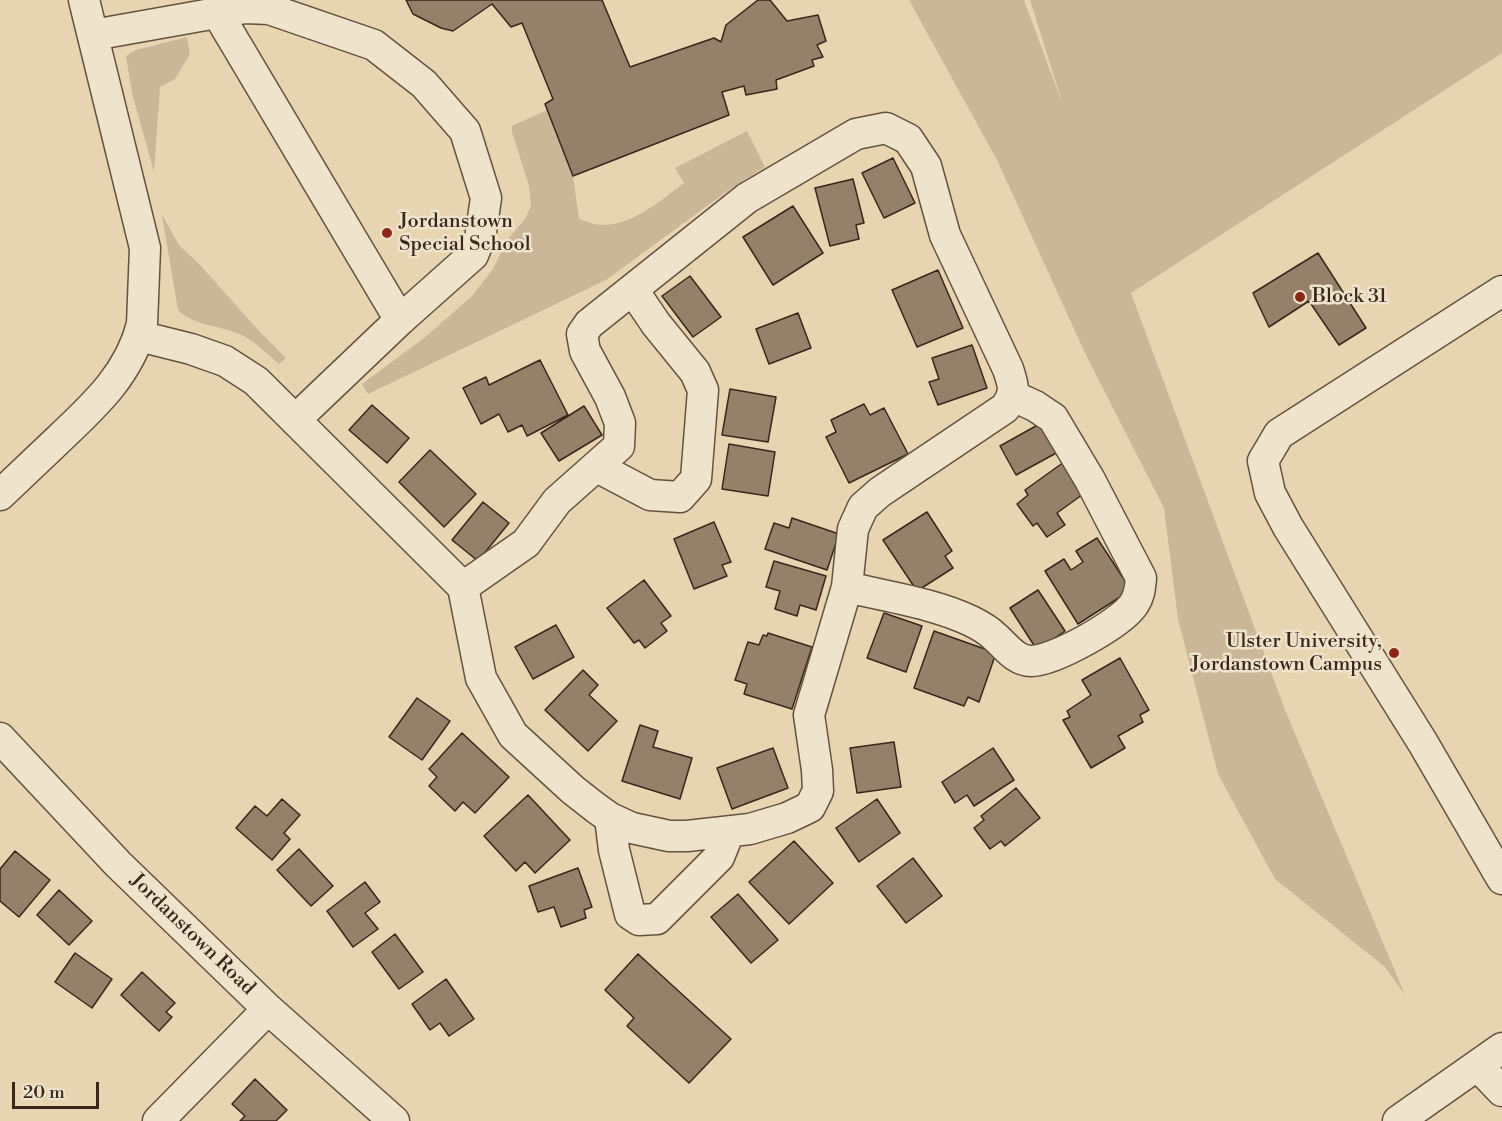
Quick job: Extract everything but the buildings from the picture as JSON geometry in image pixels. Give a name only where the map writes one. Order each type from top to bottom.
[{"type":"street","points":[[0,495],[99,401],[120,374],[139,336],[142,324],[145,248],[84,0]]},
{"type":"street","points":[[93,35],[269,4],[374,45],[424,84],[465,131],[486,198],[480,238],[473,255],[400,320],[295,420]]},
{"type":"street","points":[[218,14],[400,320]]},
{"type":"street","points":[[139,336],[191,349],[225,361],[256,381],[463,587],[481,678],[513,735],[573,790],[610,818],[632,828],[669,836],[750,829],[788,818],[810,807],[818,791],[810,715],[847,586],[853,529],[863,507],[880,492],[1005,408],[1013,396],[1013,385],[1008,369],[945,235],[926,166],[908,139],[886,128],[856,134],[747,198],[589,324],[582,334],[585,351],[610,397],[620,423],[619,446],[557,501],[526,543],[463,587]]},
{"type":"street","points":[[597,467],[650,495],[680,497],[696,479],[703,390],[695,372],[656,324],[633,290]]},
{"type":"street","points":[[1502,291],[1280,434],[1263,461],[1270,493],[1287,527],[1423,743],[1502,879]]},
{"type":"street","points":[[847,586],[936,608],[971,621],[993,634],[1017,657],[1031,661],[1052,657],[1100,632],[1129,611],[1140,592],[1141,578],[1090,480],[1053,418],[1035,406],[1013,396]]},
{"type":"street","name":"Jordanstown Road","points":[[0,738],[118,864],[268,1009],[394,1121]]},
{"type":"street","points":[[610,818],[614,850],[630,914],[639,920],[657,919],[719,857],[729,832]]},
{"type":"street","points":[[158,1121],[268,1009]]},
{"type":"street","points":[[1398,1121],[1502,1048]]},
{"type":"street","points":[[1478,1066],[1502,1091]]},
{"type":"shaded area","points":[[909,0],[1024,0],[1064,108],[1030,0],[1502,0],[1502,53],[1131,293],[1285,710],[1405,995],[1385,967],[1275,879],[1218,774],[1178,619],[1164,508],[1086,355],[997,160]]},
{"type":"shaded area","points":[[187,37],[190,54],[175,79],[160,87],[154,172],[132,93],[126,56],[136,50]]},
{"type":"shaded area","points":[[547,110],[573,176],[579,219],[593,224],[613,224],[646,211],[684,183],[675,168],[747,131],[765,167],[733,187],[606,280],[368,394],[362,384],[424,338],[471,297],[493,269],[507,240],[525,219],[531,206],[529,186],[512,126]]},
{"type":"shaded area","points":[[162,215],[179,245],[286,358],[279,364],[247,338],[197,322],[178,310]]},
{"type":"place","name":"Jordanstown Special School","points":[[387,233]]},
{"type":"place","name":"Block 31","points":[[1300,297]]},
{"type":"place","name":"Ulster University, Jordanstown Campus","points":[[1394,653]]}]
